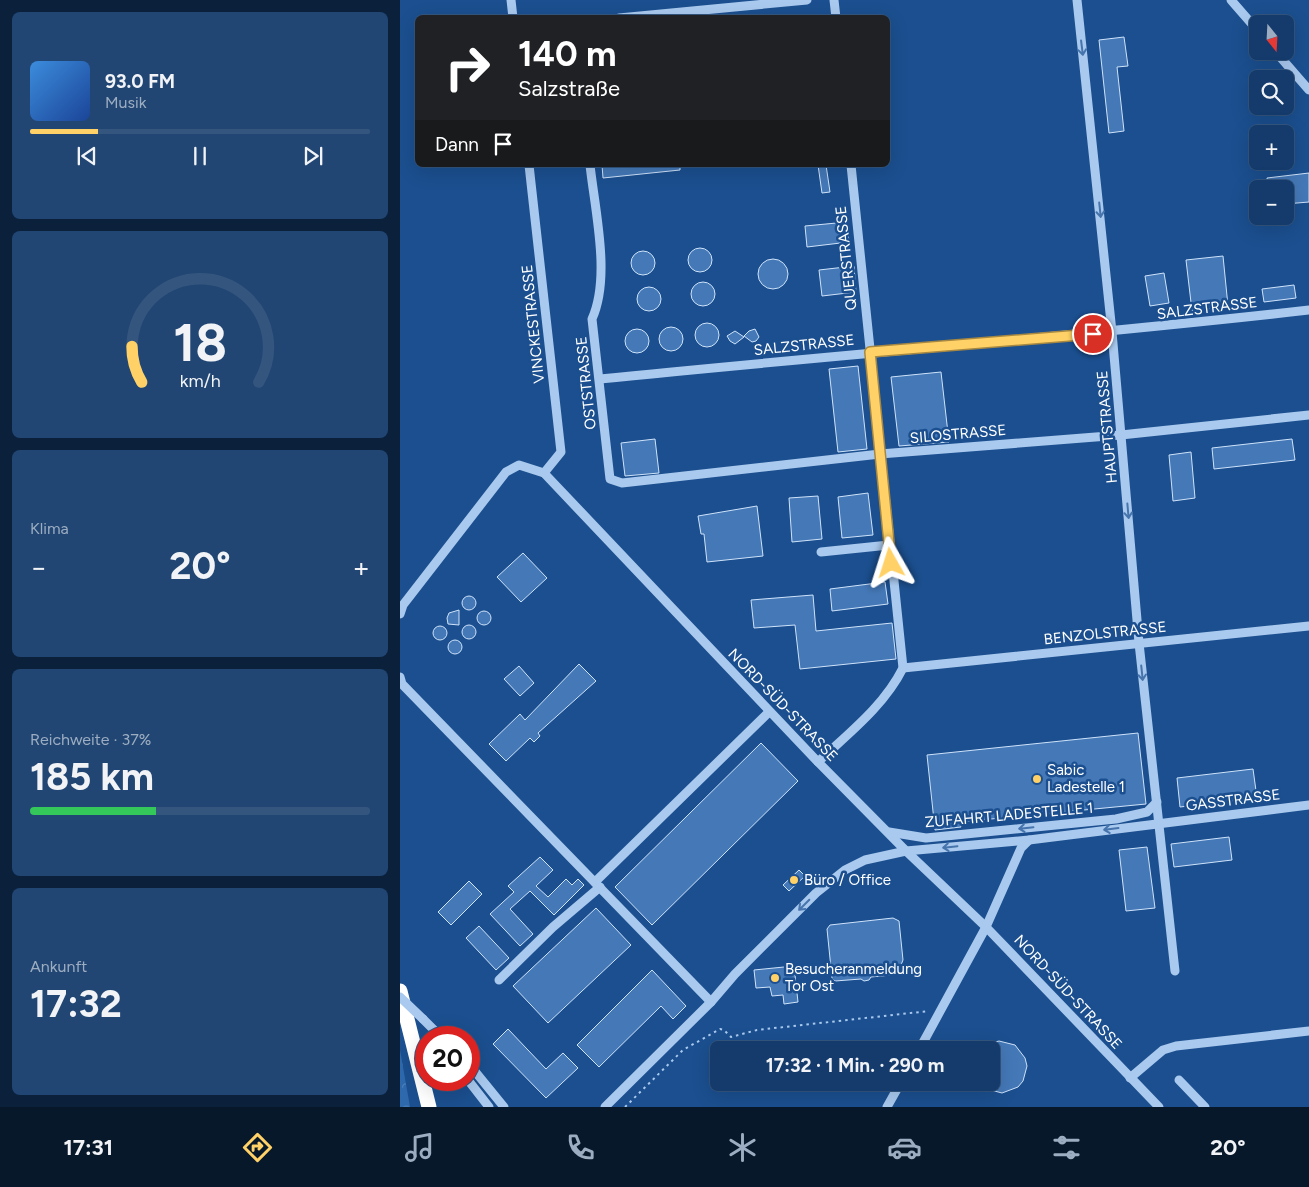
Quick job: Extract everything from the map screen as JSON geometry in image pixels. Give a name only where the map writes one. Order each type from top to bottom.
[{"type":"highway","points":[[400,991],[430,1107]]},
{"type":"street","points":[[511,0],[513,15]]},
{"type":"street","points":[[650,15],[807,0]]},
{"type":"street","points":[[834,0],[836,15]]},
{"type":"street","name":"HAUPTSTRASSE","points":[[1077,0],[1112,332],[1139,643],[1175,971]]},
{"type":"street","points":[[1231,0],[1249,21]]},
{"type":"street","points":[[1283,60],[1309,90]]},
{"type":"street","name":"VINCKESTRASSE","points":[[529,167],[561,452],[544,474]]},
{"type":"street","name":"OSTSTRASSE","points":[[590,167],[602,281],[599,304],[592,319],[610,479]]},
{"type":"street","name":"QUERSTRASSE","points":[[851,167],[903,668]]},
{"type":"street","name":"SALZSTRASSE","points":[[600,379],[870,352],[1112,332],[1309,310]]},
{"type":"street","name":"SILOSTRASSE","points":[[610,479],[622,483],[880,454],[1121,435],[1309,415]]},
{"type":"street","name":"NORD-SÜD-STRASSE","points":[[400,614],[403,606],[506,472],[519,465],[544,474],[769,712],[906,851],[986,927],[1159,1107]]},
{"type":"street","points":[[821,552],[889,545]]},
{"type":"street","name":"BENZOLSTRASSE","points":[[903,668],[1309,626]]},
{"type":"street","points":[[818,762],[876,707],[895,685],[903,668]]},
{"type":"street","points":[[400,676],[402,684],[711,1002]]},
{"type":"street","points":[[499,980],[769,712]]},
{"type":"street","name":"ZUFAHRT LADESTELLE 1","points":[[889,832],[926,838],[1116,819],[1146,812],[1157,802]]},
{"type":"street","name":"GASSTRASSE","points":[[605,1107],[711,1002],[735,974],[816,893],[845,870],[865,860],[906,851],[1029,840],[1309,806]]},
{"type":"street","points":[[924,1041],[986,927],[1021,848],[1029,840]]},
{"type":"street","points":[[400,997],[430,1026]]},
{"type":"street","points":[[423,1019],[428,1026]]},
{"type":"street","points":[[1130,1078],[1163,1050],[1176,1046],[1309,1031]]},
{"type":"street","points":[[480,1078],[504,1107]]},
{"type":"street","points":[[1179,1080],[1205,1107]]},
{"type":"street","points":[[477,1091],[489,1107]]},
{"type":"street","points":[[887,1107],[896,1091]]},
{"type":"path","points":[[625,1107],[683,1050],[720,1029],[732,1037],[757,1030],[927,1012],[935,1005],[944,1003]]},
{"type":"green space","points":[[400,1050],[410,1107],[400,1107]]},
{"type":"building","points":[[1124,37],[1128,66],[1117,67],[1124,131],[1109,133],[1099,40]]},
{"type":"building","points":[[602,167],[680,167],[680,170],[603,178]]},
{"type":"building","points":[[818,167],[826,167],[830,192],[822,193]]},
{"type":"building","points":[[1309,173],[1309,202],[1294,203],[1294,180],[1267,180],[1267,178]]},
{"type":"building","points":[[847,222],[849,242],[807,247],[805,226]]},
{"type":"building","points":[[700,248],[705,249],[711,255],[711,265],[705,271],[700,272],[695,271],[689,265],[688,260],[689,255],[695,249]]},
{"type":"building","points":[[643,251],[651,255],[655,263],[651,271],[643,275],[635,271],[631,263],[635,255]]},
{"type":"building","points":[[1223,256],[1228,306],[1192,311],[1186,260]]},
{"type":"building","points":[[773,259],[783,264],[788,274],[783,284],[773,289],[763,284],[758,274],[763,264]]},
{"type":"building","points":[[854,266],[856,292],[822,296],[819,270]]},
{"type":"building","points":[[1164,273],[1169,303],[1150,306],[1145,276]]},
{"type":"building","points":[[703,282],[708,283],[714,289],[714,299],[708,305],[703,306],[698,305],[692,299],[691,294],[692,289],[698,283]]},
{"type":"building","points":[[1294,285],[1296,298],[1264,302],[1262,289]]},
{"type":"building","points":[[649,287],[657,291],[661,299],[657,307],[649,311],[641,307],[637,299],[641,291]]},
{"type":"building","points":[[707,323],[715,327],[719,335],[715,343],[707,347],[699,343],[695,335],[699,327]]},
{"type":"building","points":[[671,327],[676,328],[682,334],[682,344],[676,350],[671,351],[666,350],[660,344],[659,339],[660,334],[666,328]]},
{"type":"building","points":[[637,329],[642,330],[648,336],[648,346],[642,352],[637,353],[632,352],[626,346],[625,341],[626,336],[632,330]]},
{"type":"building","points":[[755,329],[759,337],[756,341],[752,342],[744,336],[749,331]]},
{"type":"building","points":[[735,331],[744,337],[735,344],[727,336]]},
{"type":"building","points":[[858,366],[867,449],[838,452],[829,369]]},
{"type":"building","points":[[941,372],[949,442],[899,446],[891,377]]},
{"type":"building","points":[[655,439],[659,473],[625,476],[621,443]]},
{"type":"building","points":[[1292,439],[1295,460],[1214,469],[1212,448]]},
{"type":"building","points":[[1191,452],[1195,498],[1173,501],[1169,455]]},
{"type":"building","points":[[868,493],[873,535],[842,538],[838,497]]},
{"type":"building","points":[[818,496],[822,539],[792,542],[789,498]]},
{"type":"building","points":[[757,506],[763,556],[707,562],[704,534],[701,534],[698,516]]},
{"type":"building","points":[[523,553],[547,578],[521,602],[497,577]]},
{"type":"building","points":[[885,582],[888,604],[832,611],[830,589]]},
{"type":"building","points":[[813,595],[816,631],[892,623],[896,659],[800,669],[795,625],[754,628],[751,600]]},
{"type":"building","points":[[466,596],[472,596],[476,603],[472,610],[466,610],[462,606],[462,600]]},
{"type":"building","points":[[459,610],[459,625],[448,624],[447,618],[449,613]]},
{"type":"building","points":[[484,611],[489,613],[491,618],[489,623],[484,625],[479,623],[477,618],[479,613]]},
{"type":"building","points":[[466,625],[472,625],[476,632],[472,639],[466,639],[462,635],[462,629]]},
{"type":"building","points":[[437,626],[443,626],[447,633],[443,640],[437,640],[433,636],[433,630]]},
{"type":"building","points":[[452,640],[458,640],[462,647],[458,654],[452,654],[448,650],[448,644]]},
{"type":"building","points":[[579,664],[596,681],[538,733],[540,736],[534,742],[530,738],[506,761],[489,744],[520,714],[525,720]]},
{"type":"building","points":[[519,666],[534,683],[520,696],[504,679]]},
{"type":"building","name":"Sabic Ladestelle 1","points":[[1138,733],[1146,804],[960,822],[961,827],[935,830],[927,755]]},
{"type":"building","points":[[761,743],[798,781],[652,925],[615,887]]},
{"type":"building","points":[[1253,769],[1257,798],[1180,807],[1177,778]]},
{"type":"building","points":[[1229,837],[1232,860],[1174,867],[1171,844]]},
{"type":"building","points":[[1147,847],[1155,908],[1126,911],[1119,850]]},
{"type":"building","points":[[540,857],[553,870],[536,886],[548,897],[566,879],[572,885],[578,879],[584,885],[554,915],[530,891],[510,909],[533,934],[520,946],[490,914],[514,892],[508,886]]},
{"type":"building","name":"Büro / Office","points":[[799,870],[805,876],[789,891],[783,885]]},
{"type":"building","points":[[469,881],[482,894],[451,925],[438,912]]},
{"type":"building","points":[[596,908],[631,945],[548,1023],[513,986]]},
{"type":"building","points":[[893,918],[899,921],[903,960],[901,965],[902,974],[871,977],[869,980],[864,981],[861,979],[835,981],[832,978],[827,929],[830,925]]},
{"type":"building","points":[[479,926],[509,958],[496,970],[466,938]]},
{"type":"building","name":"Besucheranmeldung Tor Ost","points":[[794,966],[798,1002],[784,1004],[783,995],[772,996],[770,987],[756,988],[754,970]]},
{"type":"building","points":[[652,970],[686,1006],[673,1019],[661,1006],[599,1067],[577,1045]]},
{"type":"building","points":[[508,1029],[546,1069],[563,1053],[578,1068],[546,1098],[493,1044]]},
{"type":"building","points":[[1000,1041],[1015,1045],[1025,1058],[1027,1066],[1023,1081],[1018,1087],[1002,1093],[994,1091],[1000,1091]]},
{"type":"place","name":"Sabic Ladestelle 1","points":[[1037,779]]},
{"type":"place","name":"Büro / Office","points":[[794,880]]},
{"type":"place","name":"Besucheranmeldung Tor Ost","points":[[775,978]]},
{"type":"route","points":[[891,563],[870,352],[1093,334]]}]
